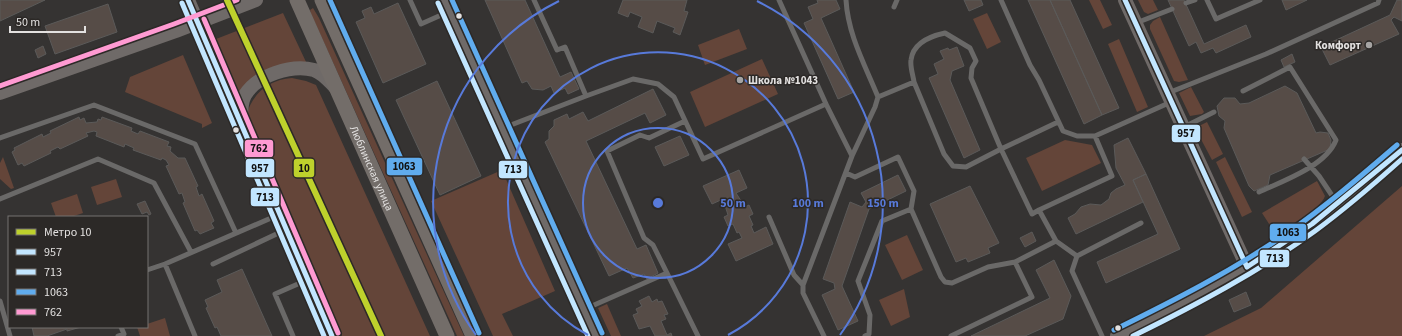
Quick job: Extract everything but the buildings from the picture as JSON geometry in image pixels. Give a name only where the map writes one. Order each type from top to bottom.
[{"type":"main road","name":"Люблинская улица","points":[[297,0],[447,336]]},
{"type":"main road","points":[[322,0],[472,336]]},
{"type":"street","points":[[188,0],[241,121],[285,230],[332,336]]},
{"type":"street","points":[[0,93],[256,0]]},
{"type":"street","points":[[1125,0],[1247,267]]},
{"type":"street","points":[[446,6],[596,336]]},
{"type":"street","points":[[241,121],[242,104],[246,94],[262,78],[282,71],[314,70],[323,74],[337,89]]},
{"type":"street","points":[[1117,336],[1165,313],[1247,267],[1278,247],[1337,204],[1402,150]]},
{"type":"lane","points":[[410,0],[421,24],[446,6]]},
{"type":"lane","points":[[534,0],[557,50],[565,47],[586,96]]},
{"type":"lane","points":[[779,0],[826,104],[852,156]]},
{"type":"lane","points":[[824,336],[803,293],[803,285],[852,156],[876,106],[878,97],[851,32],[846,16],[846,0]]},
{"type":"lane","points":[[894,6],[897,0]]},
{"type":"lane","points":[[1001,0],[1063,131],[1077,136],[1095,136],[1169,98],[1378,3],[1379,0]]},
{"type":"lane","points":[[1186,3],[1195,0]]},
{"type":"lane","points":[[1207,0],[1216,19],[1260,0]]},
{"type":"lane","points":[[1135,23],[1172,9]]},
{"type":"lane","points":[[1058,122],[1001,149],[966,167],[953,166],[944,154],[914,82],[911,59],[919,44],[931,36],[945,33],[970,48],[976,61],[972,68],[971,78],[1001,149],[1032,214],[1112,176],[1095,136]]},
{"type":"lane","points":[[1243,91],[1290,67],[1336,140],[1333,150],[1311,167],[1259,192]]},
{"type":"lane","points":[[502,129],[633,79],[658,84],[674,97],[703,159],[826,104]]},
{"type":"lane","points":[[878,97],[914,82]]},
{"type":"lane","points":[[0,138],[94,105],[195,144],[236,233]]},
{"type":"lane","points":[[1183,127],[1214,112]]},
{"type":"lane","points":[[685,121],[649,138],[640,135],[607,151],[644,238],[653,245],[698,336]]},
{"type":"lane","points":[[846,173],[855,177],[898,157],[914,191],[911,209],[941,277],[946,282],[952,284],[988,267],[1015,262],[1056,241]]},
{"type":"lane","points":[[0,199],[98,159],[154,183],[191,252]]},
{"type":"lane","points":[[1304,159],[1337,204]]},
{"type":"lane","points":[[868,335],[870,315],[858,281],[882,221],[911,209]]},
{"type":"lane","points":[[1039,210],[1056,241],[1077,256]]},
{"type":"lane","points":[[148,270],[165,264],[279,214]]},
{"type":"lane","points":[[769,217],[794,275],[803,285]]},
{"type":"lane","points":[[1102,336],[1072,271],[1077,256],[1141,223]]},
{"type":"lane","points":[[213,264],[285,230]]},
{"type":"lane","points":[[951,336],[1032,297],[1015,262]]},
{"type":"lane","points":[[165,264],[195,336]]},
{"type":"lane","points":[[584,309],[667,272]]},
{"type":"lane","points":[[293,336],[275,294],[307,280]]},
{"type":"lane","points":[[0,301],[10,336]]},
{"type":"lane","points":[[118,336],[124,334],[122,328]]},
{"type":"shaded area","points":[[1089,0],[1100,0],[1112,25],[1103,29]]},
{"type":"shaded area","points":[[1138,0],[1153,0],[1158,10],[1148,14],[1144,12]]},
{"type":"shaded area","points":[[313,8],[319,18],[464,336],[457,336],[311,14],[310,10]]},
{"type":"shaded area","points":[[283,13],[307,64],[238,94],[216,39]]},
{"type":"shaded area","points":[[987,13],[1001,42],[987,49],[973,19]]},
{"type":"shaded area","points":[[1160,17],[1188,80],[1179,82],[1174,81],[1150,29],[1150,25],[1153,21]]},
{"type":"shaded area","points":[[739,29],[747,49],[705,65],[698,45]]},
{"type":"shaded area","points":[[1119,39],[1148,107],[1137,112],[1108,44]]},
{"type":"shaded area","points":[[183,55],[212,123],[202,128],[202,124],[125,92],[130,77]]},
{"type":"shaded area","points":[[762,59],[778,94],[705,127],[690,92]]},
{"type":"shaded area","points":[[292,78],[316,85],[430,336],[342,336],[246,116],[257,94],[263,89],[283,79]]},
{"type":"shaded area","points":[[1191,87],[1204,112],[1202,114],[1190,116],[1179,93]]},
{"type":"shaded area","points":[[1207,122],[1223,154],[1212,160],[1195,128]]},
{"type":"shaded area","points":[[1065,140],[1092,145],[1101,163],[1042,191],[1026,158]]},
{"type":"shaded area","points":[[3,157],[14,188],[11,189],[0,179],[0,163]]},
{"type":"shaded area","points":[[1225,157],[1252,212],[1242,217],[1216,162]]},
{"type":"shaded area","points":[[502,170],[555,291],[502,314],[513,336],[493,336],[431,201]]},
{"type":"shaded area","points":[[116,179],[122,197],[97,205],[91,187]]},
{"type":"shaded area","points":[[1317,181],[1325,196],[1322,201],[1303,218],[1275,233],[1262,213]]},
{"type":"shaded area","points":[[1402,186],[1402,336],[1204,336],[1261,308]]},
{"type":"shaded area","points":[[77,194],[83,213],[74,216],[56,216],[51,203]]},
{"type":"shaded area","points":[[907,235],[923,270],[902,280],[885,245]]},
{"type":"shaded area","points":[[904,289],[910,317],[891,326],[879,300]]},
{"type":"shaded area","points":[[607,304],[621,336],[611,336],[598,308]]},
{"type":"shaded area","points":[[165,318],[170,336],[140,336],[137,328],[148,328],[148,324]]},
{"type":"metro line","name":"10","points":[[227,0],[381,336]]},
{"type":"transit line","name":"957","points":[[188,0],[332,336]]},
{"type":"transit line","name":"762","points":[[0,86],[237,0]]},
{"type":"transit line","name":"1063","points":[[330,0],[479,333]]},
{"type":"transit line","name":"1063","points":[[452,0],[602,333]]},
{"type":"transit line","name":"957","points":[[1125,0],[1247,267]]},
{"type":"transit line","name":"713","points":[[182,3],[324,336]]},
{"type":"transit line","name":"713","points":[[438,3],[588,336]]},
{"type":"transit line","name":"762","points":[[204,19],[338,333]]},
{"type":"transit line","name":"1063","points":[[1114,330],[1202,285],[1266,248],[1329,202],[1397,145]]},
{"type":"transit line","name":"957","points":[[1247,267],[1312,224],[1402,150]]},
{"type":"transit line","name":"713","points":[[1133,336],[1226,287],[1293,246],[1337,214],[1402,159]]},
{"type":"place","name":"Комфорт","points":[[1369,45]]},
{"type":"place","name":"Школа №1043","points":[[740,80]]}]
